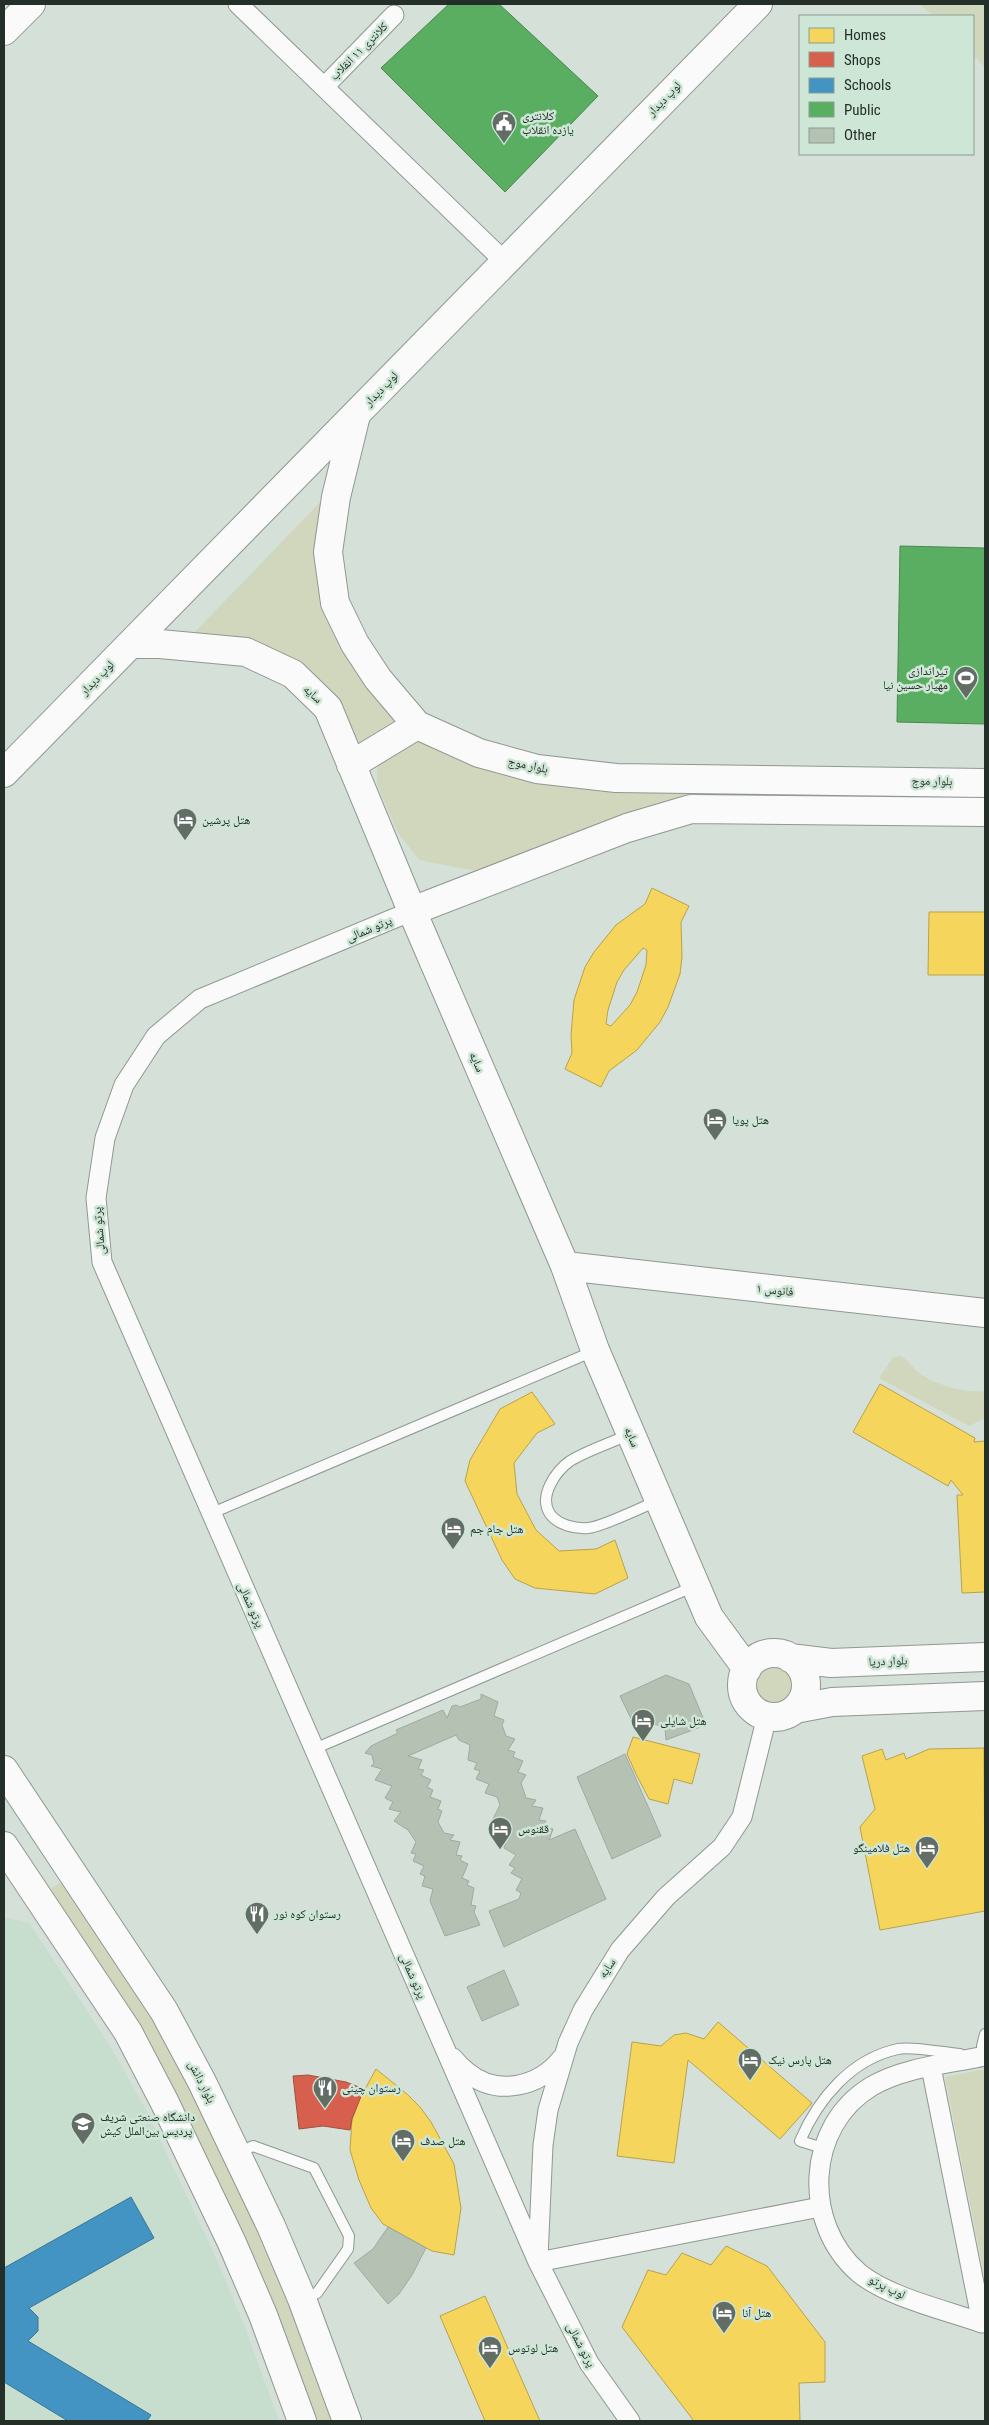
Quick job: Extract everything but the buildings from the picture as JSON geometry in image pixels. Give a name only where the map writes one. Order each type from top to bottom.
[{"type":"street","points":[[4,31],[31,4]]},
{"type":"street","points":[[238,4],[504,262]]},
{"type":"street","name":"لوپ دیدار","points":[[4,774],[758,4]]},
{"type":"street","name":"کلانتری ۱۱ انقلاب","points":[[324,87],[394,15]]},
{"type":"street","name":"بلوار موج","points":[[356,414],[336,497],[328,552],[335,604],[355,644],[374,672],[417,725],[479,753],[537,768],[616,778],[985,782]]},
{"type":"street","name":"سایه","points":[[131,644],[160,644],[246,652],[293,674],[328,708],[412,911],[565,1266],[595,1350],[696,1586],[710,1616],[747,1669]]},
{"type":"street","points":[[351,764],[417,725]]},
{"type":"street","points":[[873,810],[874,780]]},
{"type":"street","points":[[412,911],[626,828],[691,809],[985,812]]},
{"type":"street","name":"پرتو شمالی","points":[[412,911],[200,999],[156,1036],[124,1085],[105,1138],[96,1198],[102,1262],[538,2262],[589,2363],[630,2421]]},
{"type":"street","name":"فانوس ۱","points":[[565,1266],[985,1313]]},
{"type":"street","points":[[795,1709],[801,1701],[806,1682],[803,1672],[790,1658],[771,1653],[753,1661],[743,1678],[745,1697],[758,1712],[767,1716],[786,1714],[795,1709],[832,1702],[985,1696]]},
{"type":"street","name":"بلوار دریا","points":[[790,1658],[831,1663],[985,1657]]},
{"type":"street","name":"سایه","points":[[538,2262],[543,2145],[548,2110],[564,2055],[583,2010],[620,1950],[666,1897],[722,1847],[742,1817],[767,1716]]},
{"type":"street","name":"بلوار دانش","points":[[4,1770],[164,2011],[238,2153],[302,2299],[347,2421]]},
{"type":"street","points":[[47,1835],[6,1854],[128,2032],[164,2101],[232,2243],[263,2315],[302,2421]]},
{"type":"street","points":[[446,2051],[467,2073],[481,2081],[496,2085],[512,2086],[527,2084],[542,2077],[564,2055]]},
{"type":"street","name":"لوپ پرتو","points":[[984,2056],[888,2078],[870,2087],[855,2099],[831,2130],[823,2148],[818,2187],[820,2206],[834,2243],[859,2273],[893,2292],[984,2323]]},
{"type":"street","name":"لوپ پرتو","points":[[931,2067],[984,2323]]},
{"type":"street","points":[[538,2262],[820,2206]]},
{"type":"lane","points":[[212,1513],[595,1350]]},
{"type":"lane","points":[[631,1434],[570,1462],[559,1472],[548,1488],[546,1501],[550,1513],[572,1528],[590,1528],[659,1500]]},
{"type":"lane","points":[[314,1749],[696,1586]]},
{"type":"lane","points":[[823,2148],[800,2141],[822,2099],[838,2082],[857,2067],[878,2056],[900,2048],[984,2056],[982,2046],[985,2034]]},
{"type":"lane","points":[[238,2153],[253,2146],[314,2168],[349,2236],[348,2249],[317,2293],[302,2299]]},
{"type":"shaded area","points":[[920,4],[985,4],[985,67],[974,56],[974,15],[932,15]]},
{"type":"shaded area","points":[[329,493],[322,566],[407,721],[363,751],[336,704],[226,638],[194,633]]},
{"type":"shaded area","points":[[412,740],[442,747],[807,789],[703,795],[664,804],[481,872],[419,860],[398,833],[377,785],[377,770],[382,754]]},
{"type":"shaded area","points":[[901,1356],[918,1372],[932,1381],[968,1391],[985,1391],[985,1418],[969,1426],[879,1378],[893,1357]]},
{"type":"shaded area","points":[[778,1663],[790,1669],[795,1676],[795,1694],[790,1701],[783,1706],[770,1707],[762,1704],[755,1697],[752,1681],[755,1673],[762,1666]]},
{"type":"shaded area","points":[[59,1883],[64,1884],[154,2017],[227,2158],[291,2304],[334,2421],[315,2421],[243,2238],[175,2095],[51,1893],[52,1888]]},
{"type":"shaded area","name":"دانشگاه صنعتی شریف پردیس بین‌الملل کیش","points":[[4,1917],[29,1923],[109,2044],[146,2110],[213,2251],[243,2322],[279,2421],[4,2421]]},
{"type":"shaded area","points":[[985,2069],[985,2280],[945,2077]]},
{"type":"place","name":"کلانتری یازده انقلاب","points":[[504,144]]},
{"type":"place","name":"تیراندازی مهیار حسین نیا","points":[[966,699]]},
{"type":"place","name":"هتل پرشین","points":[[185,841]]},
{"type":"place","name":"هتل پویا","points":[[715,1141]]},
{"type":"place","name":"هتل جام جم","points":[[453,1550]]},
{"type":"place","name":"هتل شایلی","points":[[643,1742]]},
{"type":"place","name":"ققنوس","points":[[500,1850]]},
{"type":"place","name":"هتل فلامینگو","points":[[927,1869]]},
{"type":"place","name":"رستوان کوه نور","points":[[257,1935]]},
{"type":"place","name":"هتل پارس نیک","points":[[750,2081]]},
{"type":"place","name":"رستوان چینی","points":[[325,2109]]},
{"type":"place","name":"دانشگاه صنعتی شریف پردیس بین‌الملل کیش","points":[[83,2145]]},
{"type":"place","name":"هتل صدف","points":[[403,2162]]},
{"type":"place","name":"هتل آنا","points":[[724,2334]]},
{"type":"place","name":"هتل لوتوس","points":[[490,2369]]}]
